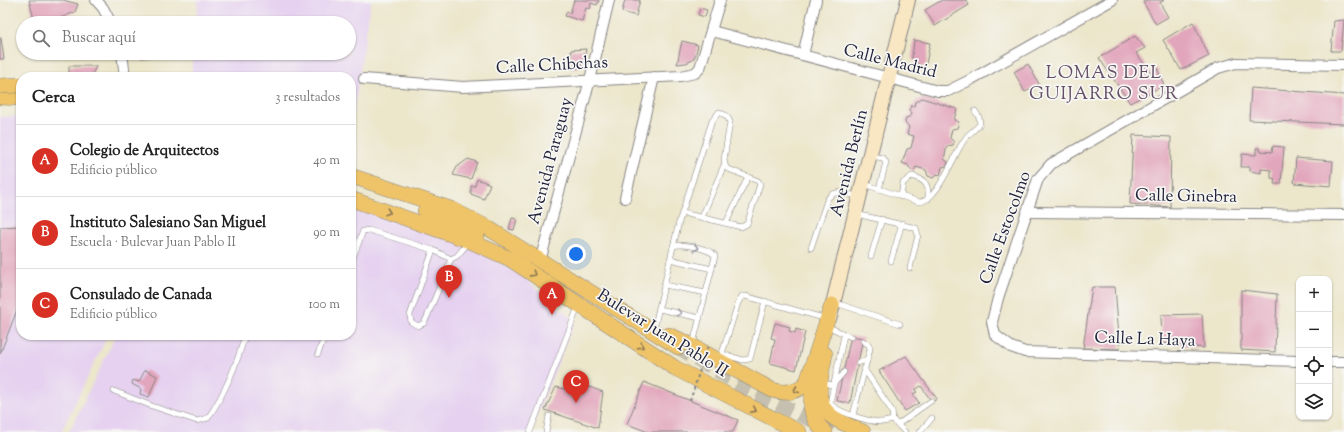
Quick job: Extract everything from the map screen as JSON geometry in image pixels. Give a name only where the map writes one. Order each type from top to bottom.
[{"type":"main road","points":[[0,79],[16,78]]},
{"type":"main road","points":[[0,86],[16,86]]},
{"type":"main road","points":[[0,97],[16,98]]},
{"type":"main road","name":"Bulevar Juan Pablo II","points":[[356,178],[451,209],[488,228],[678,347]]},
{"type":"main road","name":"Bulevar Juan Pablo II","points":[[356,186],[443,218],[485,231],[512,243]]},
{"type":"main road","name":"Bulevar Juan Pablo II","points":[[356,202],[470,241],[510,259]]},
{"type":"main road","name":"Bulevar Juan Pablo II","points":[[443,218],[481,239],[675,368],[799,432]]},
{"type":"main road","points":[[649,328],[700,346],[772,390],[781,393],[791,392],[802,388],[807,382],[830,318]]},
{"type":"main road","points":[[830,318],[826,384],[821,403],[825,411],[831,416],[863,432]]},
{"type":"main road","points":[[825,432],[817,425],[811,402],[830,318]]},
{"type":"street","points":[[96,0],[107,16]]},
{"type":"street","name":"Avenida Paraguay","points":[[540,261],[590,80],[609,0]]},
{"type":"street","name":"Calle Chibchas","points":[[364,79],[463,87],[654,78],[681,76],[695,73],[704,62],[720,0]]},
{"type":"street","points":[[803,55],[816,0]]},
{"type":"street","name":"Avenida Berlín","points":[[830,318],[908,0]]},
{"type":"street","name":"Calle Madrid","points":[[712,31],[938,91],[948,90],[970,80],[1112,0]]},
{"type":"street","points":[[123,60],[124,72]]},
{"type":"street","name":"Calle Estocolmo","points":[[995,336],[992,322],[998,298],[1038,180],[1051,164],[1218,68],[1236,63],[1344,65]]},
{"type":"street","points":[[625,198],[654,78]]},
{"type":"street","name":"Calle Ginebra","points":[[1028,212],[1344,215]]},
{"type":"street","name":"Calle La Haya","points":[[995,336],[1011,347],[1025,352],[1296,361]]},
{"type":"street","points":[[1332,362],[1344,362]]},
{"type":"lane","points":[[811,248],[827,200],[831,194],[838,192],[879,189],[919,202],[928,200],[940,184],[965,138],[980,124],[980,117],[975,111]]},
{"type":"lane","points":[[649,328],[659,309],[682,213],[712,121],[719,112],[728,118],[730,122],[724,165],[702,217]]},
{"type":"lane","points":[[870,156],[883,158],[886,162],[879,189]]},
{"type":"lane","points":[[682,213],[741,227],[747,224],[760,184],[758,181],[730,171],[724,165]]},
{"type":"lane","points":[[901,197],[903,183],[912,176],[923,179],[928,184],[928,200]]},
{"type":"lane","points":[[726,223],[748,177]]},
{"type":"lane","points":[[855,213],[914,226],[918,231],[910,268]]},
{"type":"lane","points":[[871,256],[882,219]]},
{"type":"lane","points":[[891,261],[902,223]]},
{"type":"lane","points":[[356,250],[363,231],[369,230],[433,250],[450,259]]},
{"type":"lane","points":[[433,250],[410,315],[411,322],[418,326],[424,323],[427,317],[450,259],[457,256],[470,241]]},
{"type":"lane","points":[[673,247],[681,244],[713,253],[715,256],[700,318],[700,346]]},
{"type":"lane","points":[[670,259],[712,269]]},
{"type":"lane","points":[[664,285],[706,293]]},
{"type":"lane","points":[[765,301],[750,359],[743,360],[721,358],[740,299],[745,296],[765,301],[830,318],[900,324]]},
{"type":"lane","points":[[530,432],[579,304]]},
{"type":"lane","points":[[659,309],[700,318]]},
{"type":"lane","points":[[830,318],[844,335],[851,337]]},
{"type":"lane","points":[[844,335],[826,384],[832,406],[853,415],[879,422],[893,420]]},
{"type":"lane","points":[[114,391],[197,421],[208,418],[215,408],[232,371],[243,340]]},
{"type":"lane","points":[[318,354],[323,340]]},
{"type":"lane","points":[[853,415],[870,349],[869,345],[863,341]]},
{"type":"lane","points":[[858,363],[867,360]]},
{"type":"lane","points":[[864,369],[892,411],[893,420],[905,432]]},
{"type":"lane","points":[[826,384],[844,372]]},
{"type":"lane","points":[[897,425],[931,400]]},
{"type":"lane","points":[[546,432],[549,416]]},
{"type":"lane","points":[[920,432],[932,418]]},
{"type":"path","points":[[690,401],[700,346]]},
{"type":"shaded area","points":[[198,0],[371,0],[356,98],[356,72],[191,72],[192,60],[356,60],[356,16],[197,16]]},
{"type":"shaded area","points":[[16,116],[16,340],[106,340],[61,432],[0,432],[0,117]]},
{"type":"shaded area","points":[[356,207],[476,248],[521,275],[575,321],[530,432],[69,432],[114,340],[356,340]]},
{"type":"building","points":[[29,0],[63,0],[78,4],[75,12],[65,16],[33,16]]},
{"type":"building","points":[[574,0],[599,0],[597,5],[591,3],[590,9],[586,8],[582,21],[565,16],[567,11],[570,13]]},
{"type":"building","points":[[625,0],[640,0],[636,16],[622,12]]},
{"type":"building","points":[[942,0],[966,0],[969,5],[935,26],[925,10]]},
{"type":"building","points":[[1147,0],[1164,0],[1160,3],[1168,17],[1156,24],[1143,2]]},
{"type":"building","points":[[700,8],[707,10],[705,17],[698,15]]},
{"type":"building","points":[[1344,20],[1341,51],[1331,51],[1334,21]]},
{"type":"building","points":[[1193,22],[1209,56],[1181,70],[1163,40]]},
{"type":"building","points":[[1135,36],[1145,48],[1136,53],[1152,74],[1157,68],[1164,85],[1130,103],[1099,58]]},
{"type":"building","points":[[1,38],[4,59],[0,59]]},
{"type":"building","points":[[914,40],[930,43],[925,69],[912,59]]},
{"type":"building","points":[[682,41],[698,45],[693,60],[686,63],[677,64]]},
{"type":"building","points":[[586,49],[584,61],[579,68],[572,69],[571,50]]},
{"type":"building","points":[[1028,64],[1039,84],[1025,92],[1014,72]]},
{"type":"building","points":[[69,66],[96,66],[93,72],[69,72]]},
{"type":"building","points":[[1251,88],[1344,95],[1344,124],[1249,120]]},
{"type":"building","points":[[922,98],[957,109],[954,120],[959,122],[957,128],[952,129],[950,138],[954,142],[953,145],[947,146],[944,159],[948,162],[947,166],[942,167],[940,175],[937,174],[933,178],[928,176],[926,170],[916,167],[914,171],[911,170],[908,165],[902,163],[907,149],[911,148],[914,136],[907,134],[909,127],[905,122],[906,118],[911,116],[912,113],[909,111],[911,106],[914,106],[915,102]]},
{"type":"building","points":[[1133,135],[1171,137],[1170,207],[1130,204]]},
{"type":"building","points":[[1273,146],[1284,147],[1281,184],[1274,184],[1275,179],[1271,178],[1271,170],[1261,169],[1261,173],[1250,171],[1250,167],[1241,167],[1242,154],[1256,155],[1256,148],[1260,148],[1260,151],[1272,152]]},
{"type":"building","points":[[1296,158],[1333,161],[1331,186],[1294,183]]},
{"type":"building","points":[[468,159],[477,162],[471,179],[453,175],[457,167]]},
{"type":"building","points":[[477,179],[490,184],[484,199],[471,194],[471,186],[475,186]]},
{"type":"building","points":[[512,218],[517,219],[514,230],[509,229]]},
{"type":"building","points":[[16,226],[16,313],[0,354],[0,227]]},
{"type":"building","points":[[1092,287],[1115,287],[1120,349],[1083,348]]},
{"type":"building","points":[[1241,290],[1277,294],[1275,352],[1241,350]]},
{"type":"building","points":[[1202,314],[1204,348],[1162,343],[1161,315]]},
{"type":"building","points":[[775,323],[790,327],[789,331],[795,333],[796,329],[805,332],[796,370],[770,363],[775,339],[771,338]]},
{"type":"building","points":[[851,336],[863,338],[850,403],[837,401]]},
{"type":"building","points":[[906,356],[937,399],[932,402],[921,386],[915,390],[917,392],[913,394],[919,403],[905,411],[879,371]]},
{"type":"building","points":[[145,370],[157,376],[149,397],[140,394],[141,389],[132,384],[133,380],[139,382]]},
{"type":"building","points":[[568,379],[603,392],[598,428],[545,410],[556,387],[565,389]]},
{"type":"building","points":[[644,382],[738,420],[733,432],[648,432],[627,424]]},
{"type":"tunnel","points":[[678,347],[746,388],[836,432]]},
{"type":"place","name":"Instituto Salesiano San Miguel","points":[[449,298]]},
{"type":"place","name":"Colegio de Arquitectos","points":[[552,315]]},
{"type":"place","name":"Consulado de Canada","points":[[576,403]]},
{"type":"district","name":"LOMAS DEL GUIJARRO SUR","points":[[1104,84]]}]
